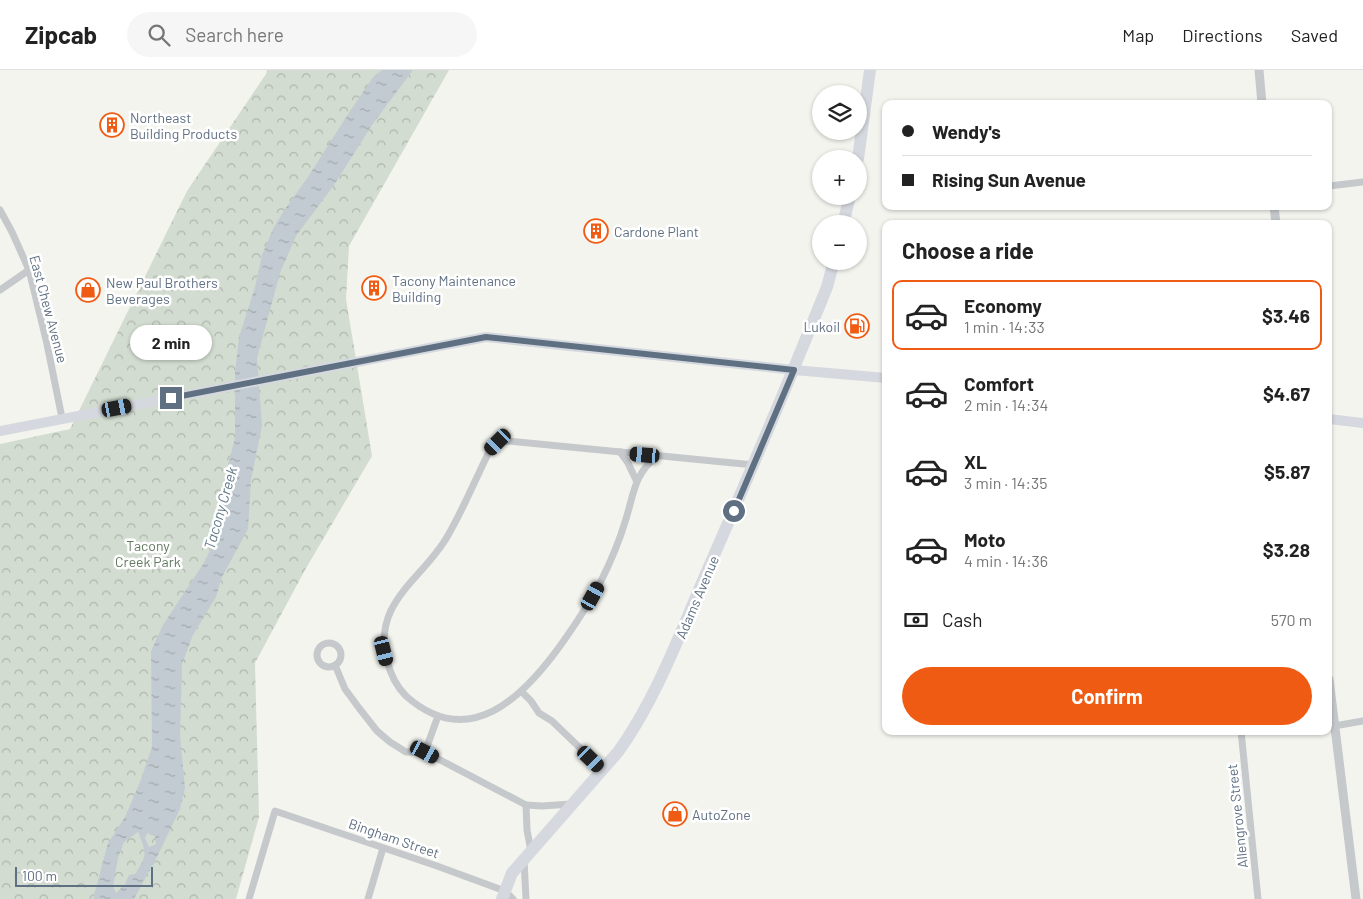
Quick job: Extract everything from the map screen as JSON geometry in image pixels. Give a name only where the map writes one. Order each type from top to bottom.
[{"type":"highway","points":[[859,150],[870,70]]},
{"type":"highway","name":"Adams Avenue","points":[[507,896],[512,874],[603,770],[631,734],[652,696],[754,465],[794,370],[827,287],[832,270]]},
{"type":"main road","points":[[0,431],[486,337],[882,378]]},
{"type":"main road","points":[[1332,419],[1363,423]]},
{"type":"street","points":[[1259,70],[1262,100]]},
{"type":"street","points":[[1332,186],[1363,182]]},
{"type":"street","name":"East Chew Avenue","points":[[0,210],[29,270],[62,418]]},
{"type":"street","points":[[0,290],[29,270]]},
{"type":"street","points":[[657,456],[647,464],[636,480],[625,523],[601,581],[584,611],[548,662],[522,692],[504,706],[480,717],[457,719],[438,716],[417,705],[404,694],[393,679],[384,651],[386,621],[394,603],[446,538],[489,452],[498,442],[507,441],[754,465]]},
{"type":"street","points":[[620,452],[636,480]]},
{"type":"street","points":[[335,665],[345,688],[377,731],[406,752],[425,752],[526,805],[574,804]]},
{"type":"street","points":[[522,692],[531,701],[539,714],[552,721],[603,770]]},
{"type":"street","points":[[1332,707],[1356,899]]},
{"type":"street","points":[[425,752],[438,716]]},
{"type":"street","points":[[1334,726],[1363,721]]},
{"type":"street","name":"Allengrove Street","points":[[1241,735],[1258,899]]},
{"type":"street","points":[[526,805],[526,899]]},
{"type":"street","name":"Bingham Street","points":[[249,899],[274,811],[383,848],[507,896]]},
{"type":"street","points":[[368,899],[383,848]]},
{"type":"green space","name":"Tacony Creek Park","points":[[267,70],[449,70],[349,246],[346,299],[372,456],[305,570],[255,663],[259,817],[236,899],[0,899],[0,444],[70,429],[187,191]]},
{"type":"water","name":"Tacony Creek","points":[[382,70],[413,70],[372,125],[334,185],[296,236],[280,273],[257,358],[262,426],[251,480],[248,529],[222,577],[216,597],[193,635],[182,664],[180,736],[185,788],[180,809],[134,899],[93,899],[108,843],[125,817],[152,747],[151,651],[163,625],[203,564],[222,528],[219,510],[222,487],[235,438],[235,372],[239,337],[255,287],[262,255],[273,229],[283,212],[374,76]],"holes":[[[138,832],[143,845],[144,858],[135,874],[129,875],[125,884],[116,893],[113,886],[118,858],[124,842]],[[147,833],[155,836],[156,844],[149,847],[145,838]]]},
{"type":"place","name":"Northeast Building Products","points":[[112,125]]},
{"type":"place","name":"Cardone Plant","points":[[596,231]]},
{"type":"place","name":"Tacony Maintenance Building","points":[[374,288]]},
{"type":"place","name":"New Paul Brothers Beverages","points":[[88,290]]},
{"type":"place","name":"Lukoil","points":[[857,326]]},
{"type":"place","name":"AutoZone","points":[[675,814]]},
{"type":"route","points":[[171,398],[486,337],[794,370],[734,511]]}]
